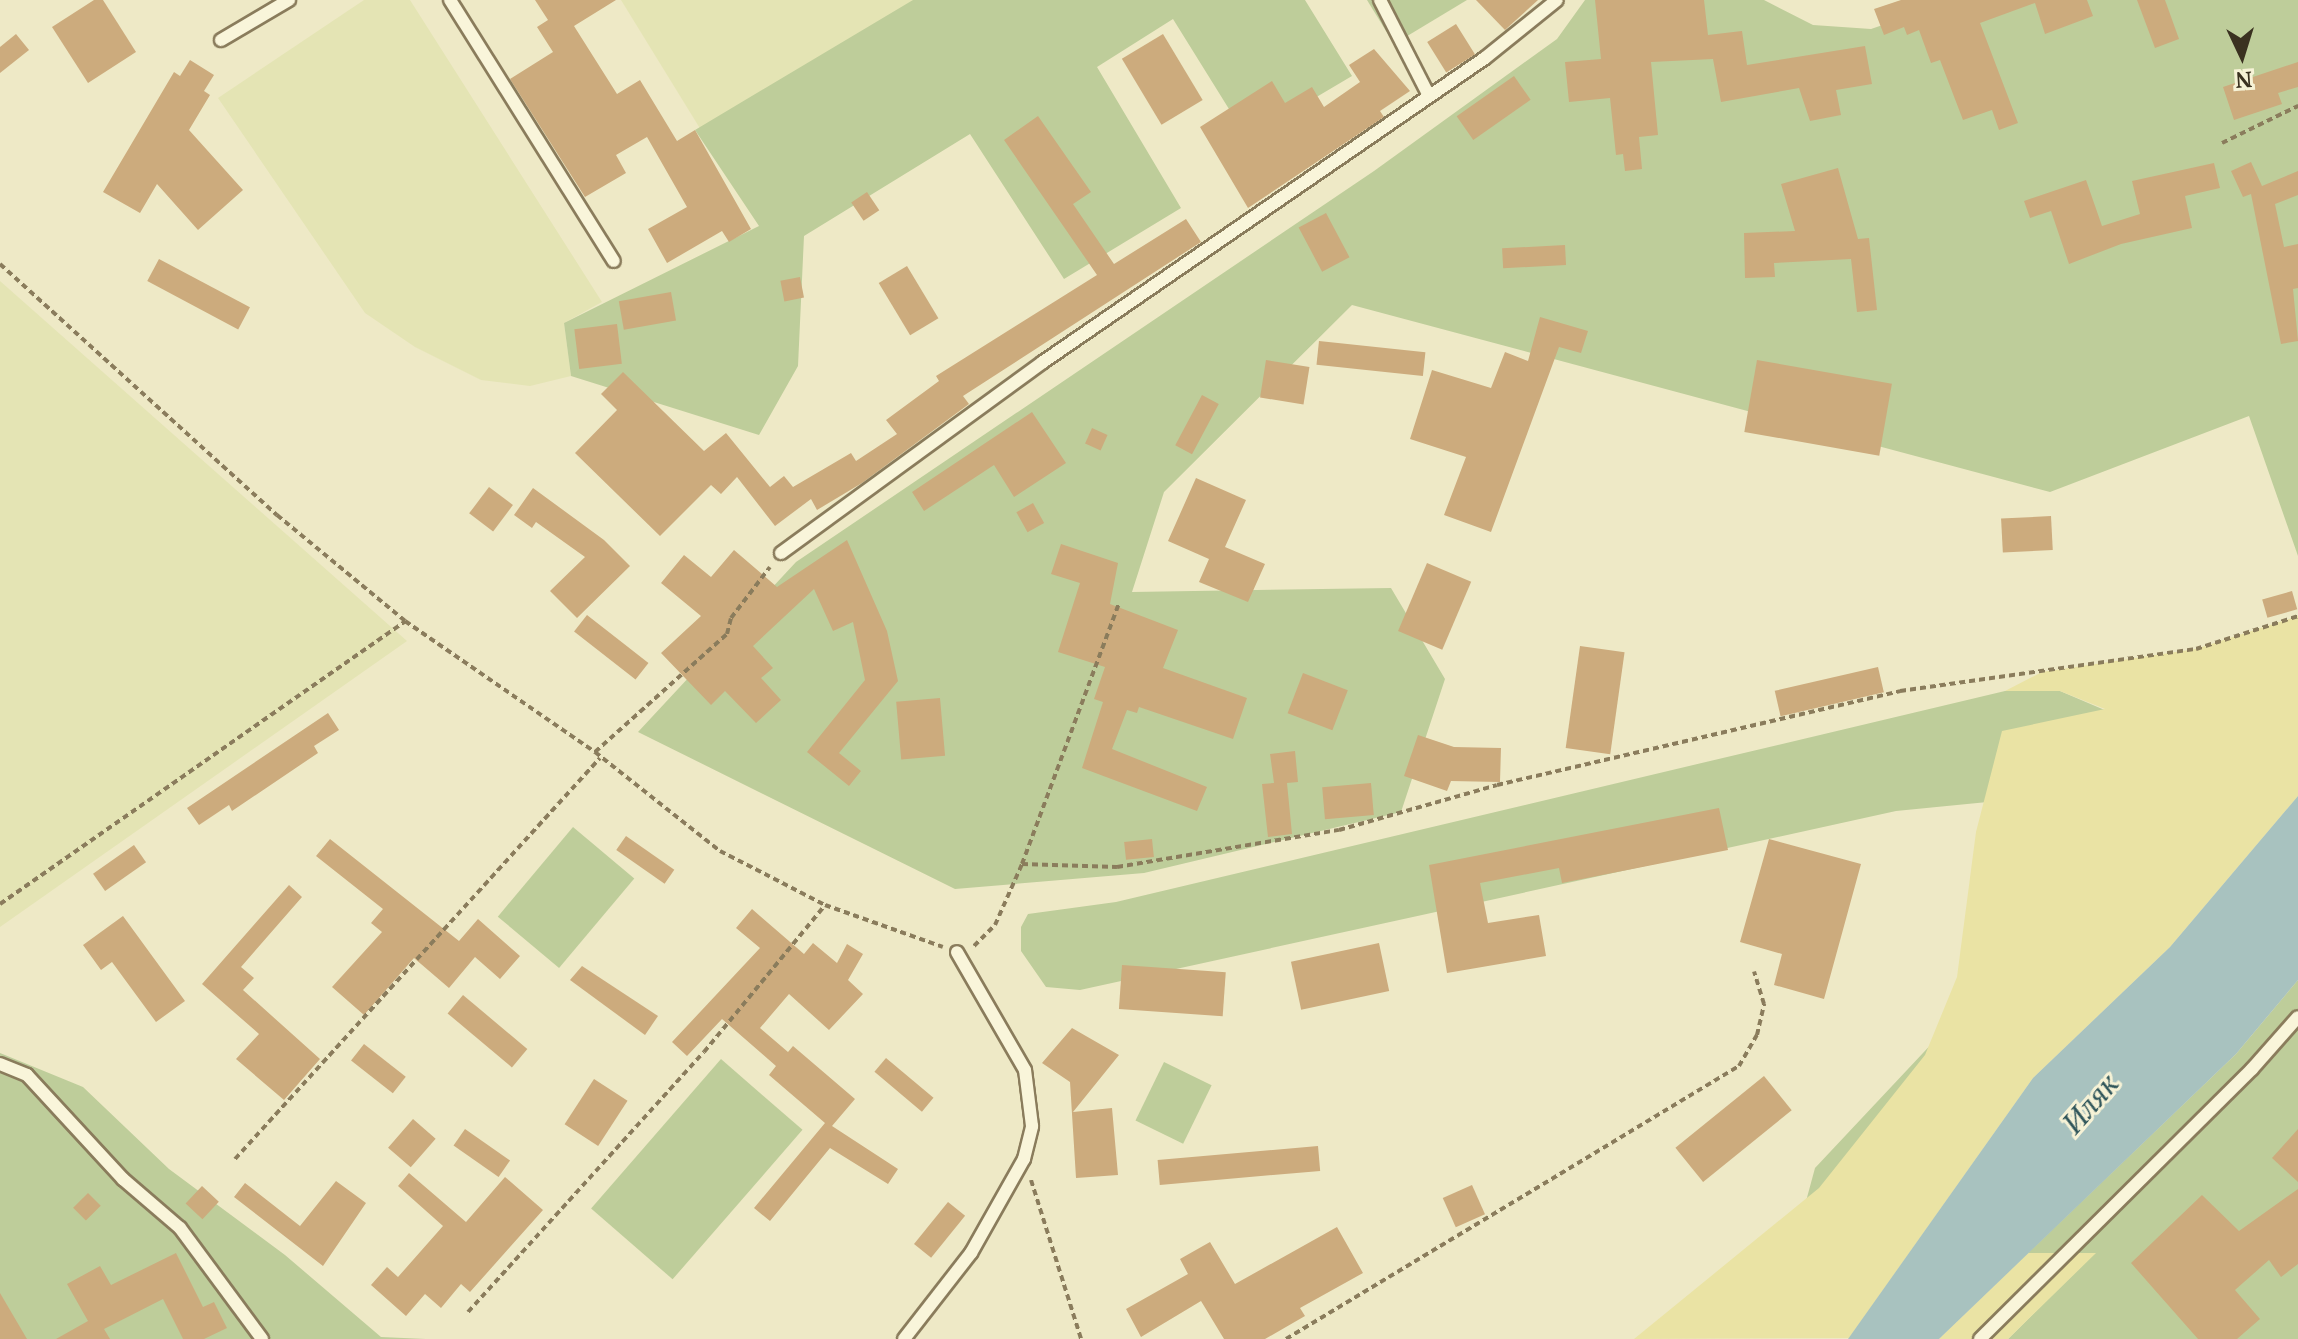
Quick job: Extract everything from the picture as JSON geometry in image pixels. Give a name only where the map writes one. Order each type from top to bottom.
[{"type":"lane","points":[[221,40],[289,0]]},
{"type":"lane","points":[[450,0],[614,261]]},
{"type":"lane","points":[[1380,0],[1428,94]]},
{"type":"lane","points":[[781,553],[1428,94],[1485,58],[1557,0]]},
{"type":"lane","points":[[904,1339],[971,1253],[1024,1159],[1032,1126],[1025,1070],[957,952]]},
{"type":"lane","points":[[1980,1339],[2252,1069],[2298,1017]]},
{"type":"lane","points":[[0,1064],[35,1082],[123,1179],[180,1228],[262,1339]]},
{"type":"path","points":[[2222,143],[2298,106]]},
{"type":"path","points":[[0,264],[277,515],[405,621],[595,752],[720,851],[825,905],[957,952],[978,944],[1000,915],[1119,603]]},
{"type":"path","points":[[595,752],[727,634],[731,618],[781,553]]},
{"type":"path","points":[[1022,864],[1117,867],[1339,830],[1497,785],[1900,691],[2196,649],[2298,616]]},
{"type":"path","points":[[0,904],[405,621]]},
{"type":"path","points":[[235,1159],[600,758]]},
{"type":"path","points":[[468,1312],[704,1052],[825,905]]},
{"type":"path","points":[[1286,1339],[1739,1066],[1757,1035],[1764,1004],[1754,971]]},
{"type":"path","points":[[1024,1159],[1081,1339]]},
{"type":"green space","points":[[364,0],[410,0],[602,302],[564,323],[571,376],[530,386],[481,380],[415,347],[365,313],[218,98]]},
{"type":"green space","points":[[621,0],[1131,0],[760,226]]},
{"type":"green space","points":[[913,0],[1305,0],[1352,76],[1247,138],[1173,19],[1097,67],[1181,208],[1064,279],[970,134],[804,236],[798,366],[759,435],[571,376],[564,323],[759,226],[695,130]]},
{"type":"green space","points":[[1367,0],[1467,0],[1394,44]]},
{"type":"green space","points":[[1585,0],[1764,0],[1813,25],[1871,29],[1956,0],[2298,0],[2298,556],[2249,416],[2050,492],[1352,305],[1164,492],[1132,592],[1391,588],[1445,679],[1401,812],[1144,873],[955,889],[638,732],[796,562],[1374,171],[1557,39]]},
{"type":"green space","points":[[0,281],[407,641],[0,927]]},
{"type":"green space","points":[[2005,691],[2060,691],[2175,740],[1969,1002],[2018,799],[1896,811],[1080,990],[1046,987],[1021,951],[1021,927],[1028,914],[1116,902]]},
{"type":"green space","points":[[573,827],[634,878],[559,968],[498,917]]},
{"type":"green space","points":[[2298,980],[2298,1339],[2008,1339],[2095,1253],[2028,1253],[2236,1054]]},
{"type":"green space","points":[[1964,1010],[1802,1216],[1815,1168]]},
{"type":"green space","points":[[0,1053],[83,1087],[169,1169],[285,1255],[381,1337],[426,1339],[0,1339]]},
{"type":"green space","points":[[721,1059],[803,1130],[673,1279],[591,1208]]},
{"type":"green space","points":[[1164,1062],[1212,1085],[1183,1144],[1136,1120]]},
{"type":"sand","points":[[2298,616],[2298,796],[2170,947],[2033,1078],[1849,1338],[1634,1339],[1819,1188],[1925,1055],[1957,977],[1976,832],[2002,731],[2105,709],[2060,691],[2005,691],[2042,672],[2196,649]]},
{"type":"sand","points":[[2028,1253],[2096,1253],[2008,1339],[1939,1339]]},
{"type":"water","name":"Иляк","points":[[2298,796],[2298,980],[2236,1054],[1939,1339],[1848,1339],[2033,1078],[2170,947]]},
{"type":"building","points":[[94,0],[103,0],[136,52],[88,83],[52,27]]},
{"type":"building","points":[[535,0],[616,0],[574,26],[617,94],[640,80],[677,141],[695,130],[751,229],[729,242],[722,231],[667,263],[648,229],[687,207],[647,137],[616,155],[626,173],[585,197],[510,79],[553,52],[537,27],[548,20]]},
{"type":"building","points":[[1476,0],[1538,0],[1505,30]]},
{"type":"building","points":[[1595,0],[1704,0],[1708,35],[1742,31],[1747,65],[1865,46],[1872,84],[1836,90],[1841,115],[1810,121],[1799,88],[1721,102],[1713,59],[1651,62],[1658,135],[1639,137],[1642,169],[1625,171],[1623,154],[1616,155],[1610,98],[1569,102],[1565,62],[1601,59]]},
{"type":"building","points":[[1901,0],[2087,0],[2093,16],[2045,34],[2035,3],[1980,23],[2018,123],[1999,130],[1992,110],[1963,120],[1940,60],[1931,63],[1919,30],[1907,35],[1904,27],[1884,35],[1874,9]]},
{"type":"building","points":[[2137,0],[2165,0],[2179,39],[2155,48]]},
{"type":"building","points":[[1456,24],[1475,55],[1446,73],[1427,42]]},
{"type":"building","points":[[16,34],[29,50],[0,73],[0,47]]},
{"type":"building","points":[[1163,34],[1203,100],[1162,125],[1122,59]]},
{"type":"building","points":[[1374,49],[1410,91],[1380,111],[1384,117],[1248,208],[1200,127],[1272,81],[1285,103],[1312,87],[1324,107],[1360,82],[1349,65]]},
{"type":"building","points":[[190,60],[214,75],[204,91],[210,95],[189,130],[243,190],[198,230],[157,184],[140,213],[103,192],[174,72],[180,76]]},
{"type":"building","points":[[2298,62],[2298,87],[2278,93],[2282,104],[2234,120],[2223,87]]},
{"type":"building","points":[[1514,76],[1531,100],[1473,140],[1457,116]]},
{"type":"building","points":[[1038,116],[1091,192],[1073,204],[1114,264],[1186,219],[1201,242],[963,396],[969,404],[862,483],[817,510],[811,499],[775,526],[737,477],[721,494],[711,485],[660,536],[575,453],[617,410],[601,394],[623,372],[704,451],[726,433],[770,487],[784,476],[793,487],[851,453],[856,461],[897,434],[886,420],[939,381],[936,376],[1097,275],[1004,140]]},
{"type":"building","points":[[2251,162],[2262,186],[2298,171],[2298,195],[2275,204],[2284,247],[2298,244],[2298,288],[2293,289],[2298,341],[2281,344],[2251,194],[2243,197],[2231,171]]},
{"type":"building","points":[[2214,163],[2220,188],[2185,196],[2192,228],[2121,244],[2069,264],[2051,211],[2030,218],[2024,201],[2086,180],[2102,226],[2140,214],[2132,181]]},
{"type":"building","points":[[1838,168],[1858,239],[1869,238],[1877,310],[1857,312],[1851,259],[1774,263],[1775,277],[1745,278],[1744,233],[1795,231],[1781,184]]},
{"type":"building","points":[[867,192],[879,210],[864,221],[851,203]]},
{"type":"building","points":[[1326,213],[1349,257],[1322,272],[1299,228]]},
{"type":"building","points":[[1565,245],[1566,265],[1503,268],[1502,248]]},
{"type":"building","points":[[159,259],[250,307],[238,329],[147,281]]},
{"type":"building","points":[[907,266],[938,318],[910,335],[879,283]]},
{"type":"building","points":[[800,277],[804,298],[784,301],[780,281]]},
{"type":"building","points":[[671,292],[676,321],[624,330],[619,301]]},
{"type":"building","points":[[1540,317],[1588,331],[1581,353],[1559,347],[1491,532],[1444,515],[1466,457],[1410,439],[1432,370],[1491,388],[1505,352],[1528,361]]},
{"type":"building","points":[[617,324],[622,364],[579,369],[574,329]]},
{"type":"building","points":[[1319,341],[1425,352],[1423,376],[1316,365]]},
{"type":"building","points":[[1266,360],[1309,367],[1304,404],[1260,398]]},
{"type":"building","points":[[1757,360],[1892,384],[1879,456],[1744,432]]},
{"type":"building","points":[[1202,395],[1219,404],[1192,454],[1175,445]]},
{"type":"building","points":[[1032,412],[1066,463],[1014,497],[994,465],[924,511],[912,492]]},
{"type":"building","points":[[1092,428],[1108,435],[1101,450],[1085,444]]},
{"type":"building","points":[[1196,478],[1246,500],[1225,547],[1265,564],[1248,602],[1199,582],[1209,559],[1168,541]]},
{"type":"building","points":[[489,487],[513,505],[493,531],[469,513]]},
{"type":"building","points":[[533,488],[604,540],[630,566],[577,618],[550,591],[585,557],[536,522],[532,528],[514,515]]},
{"type":"building","points":[[1033,503],[1044,523],[1028,532],[1016,512]]},
{"type":"building","points":[[2051,516],[2053,550],[2003,553],[2001,519]]},
{"type":"building","points":[[847,540],[887,631],[898,681],[839,753],[861,771],[849,786],[807,752],[865,680],[853,622],[833,631],[814,589],[753,646],[773,668],[761,678],[781,700],[756,723],[725,691],[711,705],[661,653],[701,616],[661,583],[684,555],[711,577],[734,550],[777,587]]},
{"type":"building","points":[[1061,544],[1118,563],[1110,604],[1178,630],[1163,668],[1247,698],[1233,739],[1139,707],[1137,713],[1127,710],[1112,749],[1207,787],[1197,811],[1082,768],[1103,702],[1094,699],[1105,667],[1058,652],[1080,583],[1051,574]]},
{"type":"building","points":[[1427,563],[1471,582],[1442,650],[1398,631]]},
{"type":"building","points":[[2292,591],[2297,609],[2267,618],[2262,600]]},
{"type":"building","points":[[587,615],[648,663],[636,680],[574,632]]},
{"type":"building","points":[[1580,646],[1625,652],[1610,754],[1566,748]]},
{"type":"building","points":[[1878,667],[1884,692],[1781,716],[1775,691]]},
{"type":"building","points":[[1303,673],[1348,690],[1332,730],[1288,713]]},
{"type":"building","points":[[940,698],[945,756],[901,760],[896,702]]},
{"type":"building","points":[[328,713],[339,730],[314,746],[318,753],[232,811],[229,805],[199,825],[187,808]]},
{"type":"building","points":[[1418,735],[1454,747],[1501,748],[1500,782],[1451,781],[1447,791],[1404,776]]},
{"type":"building","points":[[1295,751],[1298,782],[1287,783],[1292,834],[1268,837],[1262,784],[1274,783],[1270,754]]},
{"type":"building","points":[[1371,783],[1374,815],[1325,819],[1322,787]]},
{"type":"building","points":[[1719,808],[1728,850],[1562,883],[1559,868],[1480,883],[1488,923],[1539,915],[1546,956],[1447,973],[1429,865]]},
{"type":"building","points":[[626,836],[674,870],[665,884],[616,850]]},
{"type":"building","points":[[330,839],[459,941],[478,919],[520,956],[500,979],[475,957],[449,988],[414,958],[364,1015],[332,987],[382,932],[371,923],[383,909],[316,856]]},
{"type":"building","points":[[1152,839],[1154,857],[1126,860],[1124,842]]},
{"type":"building","points":[[1769,839],[1861,864],[1824,999],[1774,985],[1782,954],[1740,942]]},
{"type":"building","points":[[134,845],[146,862],[105,891],[93,874]]},
{"type":"building","points":[[289,885],[302,897],[241,967],[254,978],[243,990],[320,1059],[284,1100],[236,1059],[259,1034],[202,984]]},
{"type":"building","points":[[752,909],[804,954],[813,943],[837,963],[847,944],[863,954],[848,980],[863,994],[829,1030],[789,994],[760,1028],[788,1052],[793,1046],[855,1099],[832,1126],[898,1169],[888,1184],[830,1148],[770,1221],[754,1208],[825,1123],[769,1075],[776,1066],[722,1019],[687,1056],[672,1042],[760,948],[736,928]]},
{"type":"building","points":[[123,916],[185,1001],[156,1022],[112,962],[101,970],[83,945]]},
{"type":"building","points":[[1379,943],[1389,991],[1301,1010],[1291,962]]},
{"type":"building","points":[[1122,965],[1226,972],[1223,1016],[1119,1009]]},
{"type":"building","points":[[582,966],[658,1016],[645,1035],[570,980]]},
{"type":"building","points":[[463,995],[527,1049],[512,1067],[448,1013]]},
{"type":"building","points":[[1072,1028],[1119,1055],[1073,1112],[1112,1108],[1118,1175],[1076,1178],[1070,1082],[1042,1063]]},
{"type":"building","points":[[364,1044],[406,1077],[393,1093],[351,1061]]},
{"type":"building","points":[[886,1058],[933,1098],[922,1112],[874,1072]]},
{"type":"building","points":[[1764,1076],[1792,1110],[1703,1182],[1675,1148]]},
{"type":"building","points":[[594,1079],[628,1101],[598,1146],[565,1124]]},
{"type":"building","points":[[413,1119],[436,1139],[411,1167],[388,1148]]},
{"type":"building","points":[[465,1129],[510,1161],[499,1177],[454,1145]]},
{"type":"building","points":[[2298,1129],[2298,1182],[2272,1158]]},
{"type":"building","points":[[1318,1146],[1320,1171],[1160,1185],[1158,1160]]},
{"type":"building","points":[[409,1173],[466,1222],[505,1177],[543,1210],[470,1292],[461,1284],[441,1308],[425,1294],[406,1316],[371,1285],[387,1267],[398,1277],[443,1226],[398,1186]]},
{"type":"building","points":[[336,1181],[366,1203],[323,1266],[234,1197],[245,1183],[300,1226]]},
{"type":"building","points":[[1472,1185],[1485,1214],[1456,1227],[1443,1198]]},
{"type":"building","points":[[202,1186],[219,1202],[202,1219],[186,1204]]},
{"type":"building","points":[[2298,1189],[2298,1264],[2281,1277],[2269,1260],[2235,1290],[2260,1319],[2237,1339],[2198,1339],[2131,1263],[2202,1195],[2239,1231]]},
{"type":"building","points":[[88,1193],[101,1206],[86,1221],[73,1208]]},
{"type":"building","points":[[948,1202],[965,1216],[931,1258],[914,1244]]},
{"type":"building","points":[[1337,1227],[1363,1273],[1300,1308],[1305,1316],[1265,1339],[1224,1339],[1201,1301],[1141,1337],[1126,1309],[1188,1274],[1180,1259],[1210,1242],[1235,1284]]},
{"type":"building","points":[[176,1253],[203,1307],[214,1302],[227,1328],[204,1339],[183,1339],[163,1299],[104,1329],[110,1339],[56,1339],[88,1321],[67,1284],[100,1266],[111,1285]]},
{"type":"building","points":[[0,1293],[27,1339],[0,1339]]}]
